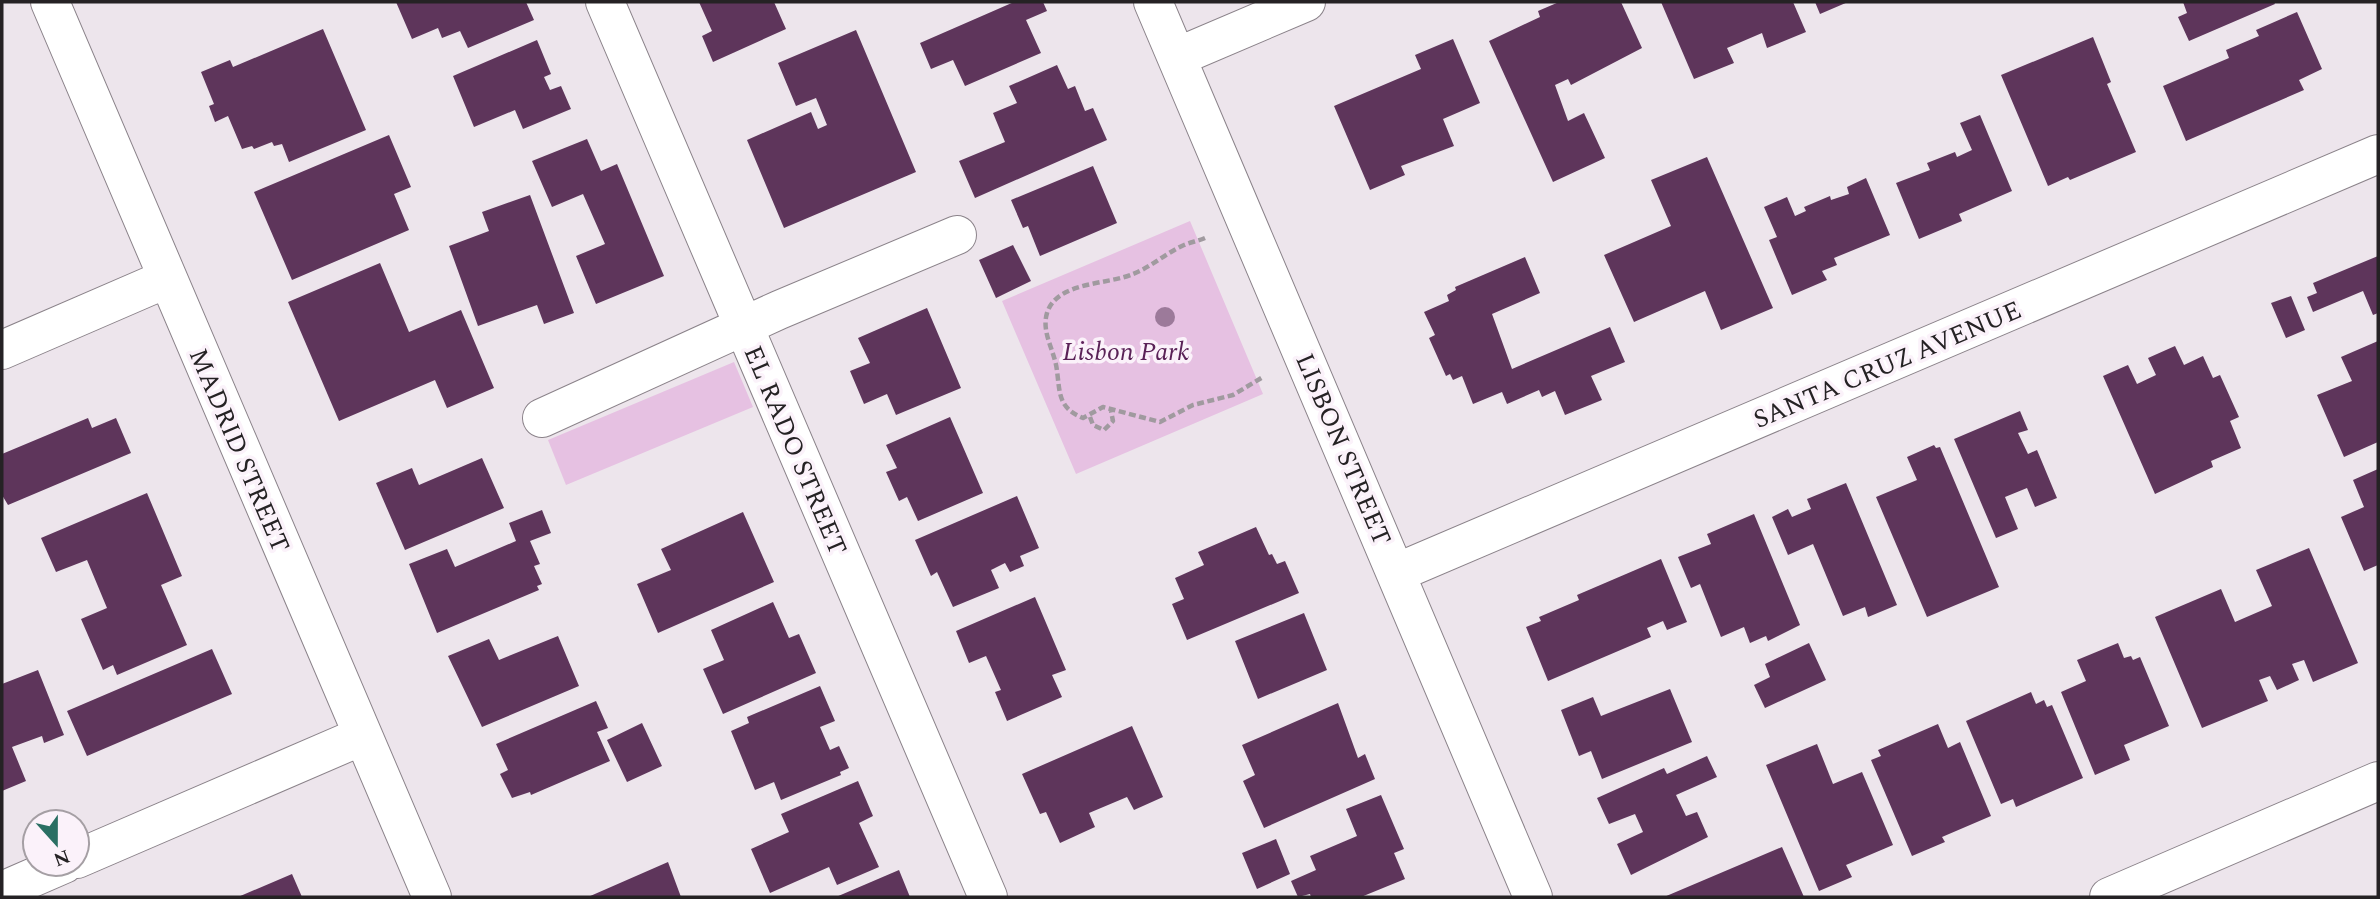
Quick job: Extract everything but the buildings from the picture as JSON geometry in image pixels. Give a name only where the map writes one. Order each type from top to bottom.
[{"type":"street","name":"MADRID STREET","points":[[50,2],[432,897]]},
{"type":"street","name":"EL RADO STREET","points":[[605,2],[988,897]]},
{"type":"street","name":"LISBON STREET","points":[[1153,2],[1533,897]]},
{"type":"street","points":[[1177,57],[1306,2]]},
{"type":"street","name":"SANTA CRUZ AVENUE","points":[[1396,573],[2378,154]]},
{"type":"street","points":[[542,418],[743,327],[957,235]]},
{"type":"street","points":[[2,350],[166,279]]},
{"type":"street","points":[[91,853],[362,736]]},
{"type":"street","points":[[2109,897],[2378,781]]},
{"type":"street","points":[[2,891],[32,878]]},
{"type":"path","points":[[1090,416],[1074,414],[1059,397],[1057,371],[1047,336],[1047,310],[1055,301],[1082,286],[1132,275],[1183,245],[1205,239]]},
{"type":"path","points":[[1090,416],[1098,408],[1160,422],[1193,405],[1233,395],[1264,377]]},
{"type":"path","points":[[1090,416],[1093,425],[1104,430],[1113,421],[1111,411]]},
{"type":"green space","name":"Lisbon Park","points":[[1190,221],[1263,394],[1076,474],[1002,301]]},
{"type":"green space","points":[[734,362],[753,407],[566,485],[548,440]]}]
